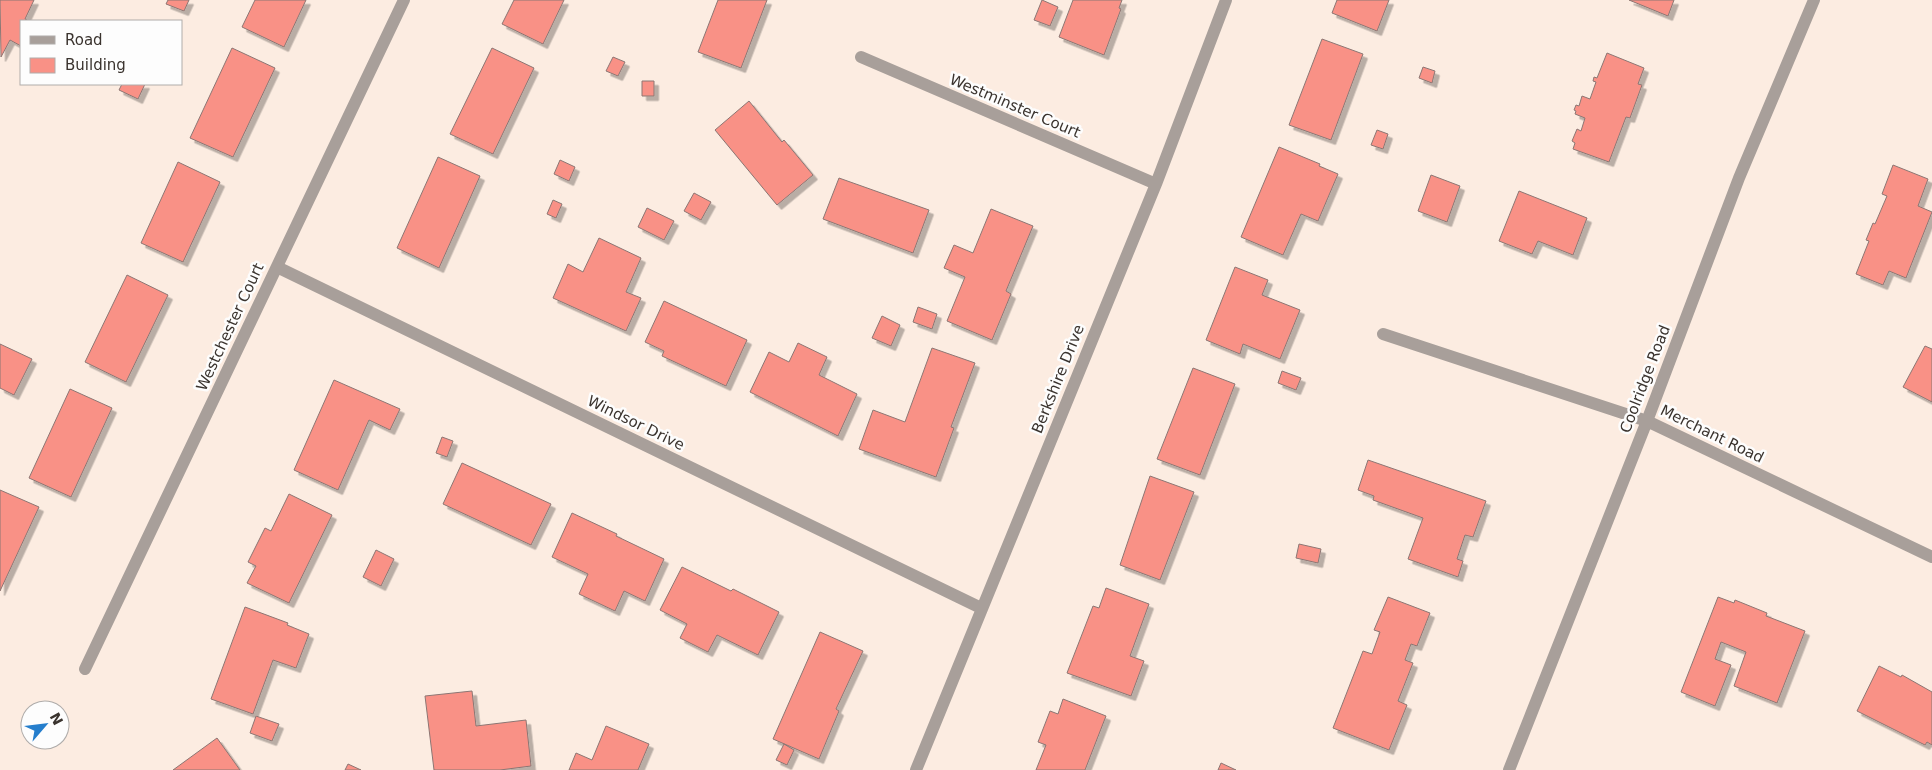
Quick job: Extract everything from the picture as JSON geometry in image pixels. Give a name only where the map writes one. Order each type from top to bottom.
[{"type":"street","name":"Westchester Court","points":[[85,669],[404,0]]},
{"type":"street","name":"Berkshire Drive","points":[[916,770],[1156,184],[1226,0]]},
{"type":"street","name":"Coolridge Road","points":[[1509,770],[1647,421],[1740,178],[1814,0]]},
{"type":"street","name":"Westminster Court","points":[[861,57],[1156,184]]},
{"type":"street","name":"Windsor Drive","points":[[277,267],[981,608]]},
{"type":"street","name":"Merchant Road","points":[[1383,334],[1647,421],[1932,557]]},
{"type":"building","points":[[0,0],[34,0],[25,19],[27,20],[20,20],[20,45],[10,40],[1,57]]},
{"type":"building","points":[[168,0],[189,0],[184,11],[166,4]]},
{"type":"building","points":[[255,0],[306,0],[284,47],[242,27]]},
{"type":"building","points":[[514,0],[564,0],[543,44],[502,24]]},
{"type":"building","points":[[718,0],[767,0],[741,68],[698,52]]},
{"type":"building","points":[[1042,0],[1058,7],[1050,26],[1034,20]]},
{"type":"building","points":[[1073,0],[1122,0],[1119,8],[1121,9],[1104,55],[1059,37]]},
{"type":"building","points":[[1337,0],[1389,0],[1377,31],[1332,13]]},
{"type":"building","points":[[1629,0],[1674,0],[1668,16]]},
{"type":"building","points":[[1322,39],[1363,54],[1331,140],[1289,125]]},
{"type":"building","points":[[232,48],[275,68],[233,157],[190,138]]},
{"type":"building","points":[[492,48],[534,68],[493,154],[450,134]]},
{"type":"building","points":[[1607,53],[1644,68],[1638,84],[1642,85],[1630,118],[1626,117],[1609,162],[1573,149],[1575,143],[1572,141],[1577,129],[1581,131],[1585,118],[1575,114],[1576,111],[1574,110],[1576,105],[1579,106],[1582,96],[1590,99],[1596,82],[1593,81],[1594,77],[1597,78]]},
{"type":"building","points":[[613,57],[625,62],[618,76],[606,71]]},
{"type":"building","points":[[1423,67],[1435,71],[1432,83],[1419,78]]},
{"type":"building","points":[[642,81],[654,81],[654,96],[642,96]]},
{"type":"building","points":[[122,85],[145,85],[138,99],[119,90]]},
{"type":"building","points":[[749,101],[782,142],[784,140],[813,175],[777,205],[715,130]]},
{"type":"building","points":[[1377,130],[1388,134],[1383,149],[1371,145]]},
{"type":"building","points":[[1279,147],[1320,164],[1319,166],[1338,174],[1318,221],[1301,214],[1283,255],[1241,237]]},
{"type":"building","points":[[438,157],[480,176],[439,268],[397,248]]},
{"type":"building","points":[[560,160],[575,167],[569,181],[554,174]]},
{"type":"building","points":[[178,162],[220,182],[183,262],[141,243]]},
{"type":"building","points":[[1893,165],[1928,179],[1918,206],[1932,212],[1906,278],[1889,271],[1883,285],[1856,274],[1869,241],[1866,240],[1887,196],[1882,194]]},
{"type":"building","points":[[1431,175],[1460,186],[1447,222],[1418,211]]},
{"type":"building","points":[[839,178],[929,210],[913,253],[823,219]]},
{"type":"building","points":[[1519,191],[1587,218],[1573,255],[1538,241],[1532,254],[1499,241]]},
{"type":"building","points":[[694,193],[711,202],[701,220],[684,211]]},
{"type":"building","points":[[553,200],[562,204],[556,218],[547,214]]},
{"type":"building","points":[[647,208],[674,221],[664,240],[638,227]]},
{"type":"building","points":[[991,209],[1033,226],[1006,291],[1011,294],[992,340],[947,321],[965,277],[944,268],[954,245],[973,253]]},
{"type":"building","points":[[599,238],[641,258],[626,292],[641,298],[626,331],[553,298],[568,264],[583,272]]},
{"type":"building","points":[[1235,267],[1268,280],[1262,295],[1300,310],[1280,359],[1243,344],[1240,354],[1206,340]]},
{"type":"building","points":[[127,275],[168,295],[126,382],[85,362]]},
{"type":"building","points":[[664,301],[747,340],[726,386],[662,356],[664,351],[645,342]]},
{"type":"building","points":[[918,307],[937,314],[932,329],[913,322]]},
{"type":"building","points":[[882,316],[900,325],[891,346],[872,338]]},
{"type":"building","points":[[798,343],[827,357],[819,375],[857,394],[838,436],[750,392],[769,352],[789,362]]},
{"type":"building","points":[[0,344],[32,359],[14,395],[0,388]]},
{"type":"building","points":[[1925,346],[1932,349],[1932,402],[1903,387]]},
{"type":"building","points":[[932,348],[975,363],[951,427],[954,428],[936,477],[859,449],[873,410],[905,422]]},
{"type":"building","points":[[1193,368],[1235,384],[1200,475],[1157,459]]},
{"type":"building","points":[[1282,371],[1301,378],[1296,390],[1278,383]]},
{"type":"building","points":[[334,380],[400,409],[390,430],[369,420],[338,490],[294,470]]},
{"type":"building","points":[[70,389],[112,408],[71,497],[29,478]]},
{"type":"building","points":[[442,437],[453,441],[447,457],[436,453]]},
{"type":"building","points":[[1368,460],[1486,501],[1473,537],[1465,535],[1457,559],[1463,561],[1458,577],[1408,559],[1423,518],[1373,500],[1374,496],[1358,490]]},
{"type":"building","points":[[462,463],[551,504],[531,545],[443,504]]},
{"type":"building","points":[[1150,476],[1194,492],[1160,580],[1120,565]]},
{"type":"building","points":[[0,490],[39,507],[0,591]]},
{"type":"building","points":[[289,494],[332,515],[289,603],[247,583],[256,566],[248,562],[265,528],[271,531]]},
{"type":"building","points":[[572,513],[664,559],[645,601],[624,591],[615,611],[579,594],[588,574],[552,557]]},
{"type":"building","points":[[1299,544],[1321,549],[1318,563],[1296,558]]},
{"type":"building","points":[[376,550],[394,559],[381,586],[363,577]]},
{"type":"building","points":[[682,567],[731,591],[733,589],[779,612],[758,655],[717,635],[708,652],[680,638],[687,624],[660,610]]},
{"type":"building","points":[[1106,588],[1149,604],[1130,656],[1144,661],[1131,696],[1067,673],[1093,606],[1099,608]]},
{"type":"building","points":[[1388,597],[1430,613],[1417,646],[1411,644],[1405,660],[1413,663],[1398,701],[1407,705],[1389,750],[1333,728],[1363,651],[1372,654],[1380,632],[1374,630]]},
{"type":"building","points":[[1718,597],[1734,603],[1735,600],[1767,613],[1766,616],[1805,631],[1777,703],[1734,686],[1746,652],[1721,642],[1715,659],[1731,665],[1715,706],[1681,692]]},
{"type":"building","points":[[245,607],[288,623],[287,625],[309,634],[296,668],[273,660],[253,714],[211,699]]},
{"type":"building","points":[[820,632],[863,651],[836,709],[839,711],[819,759],[773,739]]},
{"type":"building","points":[[1879,666],[1901,677],[1902,675],[1932,692],[1932,745],[1927,742],[1925,745],[1857,711]]},
{"type":"building","points":[[472,691],[476,726],[526,720],[531,766],[500,770],[434,770],[425,696]]},
{"type":"building","points":[[1063,699],[1106,716],[1085,770],[1036,770],[1046,745],[1038,742],[1050,711],[1058,714]]},
{"type":"building","points":[[256,716],[279,724],[272,741],[250,733]]},
{"type":"building","points":[[606,726],[649,744],[638,770],[569,770],[576,753],[592,760]]},
{"type":"building","points":[[217,738],[240,770],[173,770]]},
{"type":"building","points":[[784,744],[794,750],[787,765],[776,760]]},
{"type":"building","points":[[1221,763],[1236,770],[1218,770]]},
{"type":"building","points":[[348,764],[361,770],[345,770]]}]
